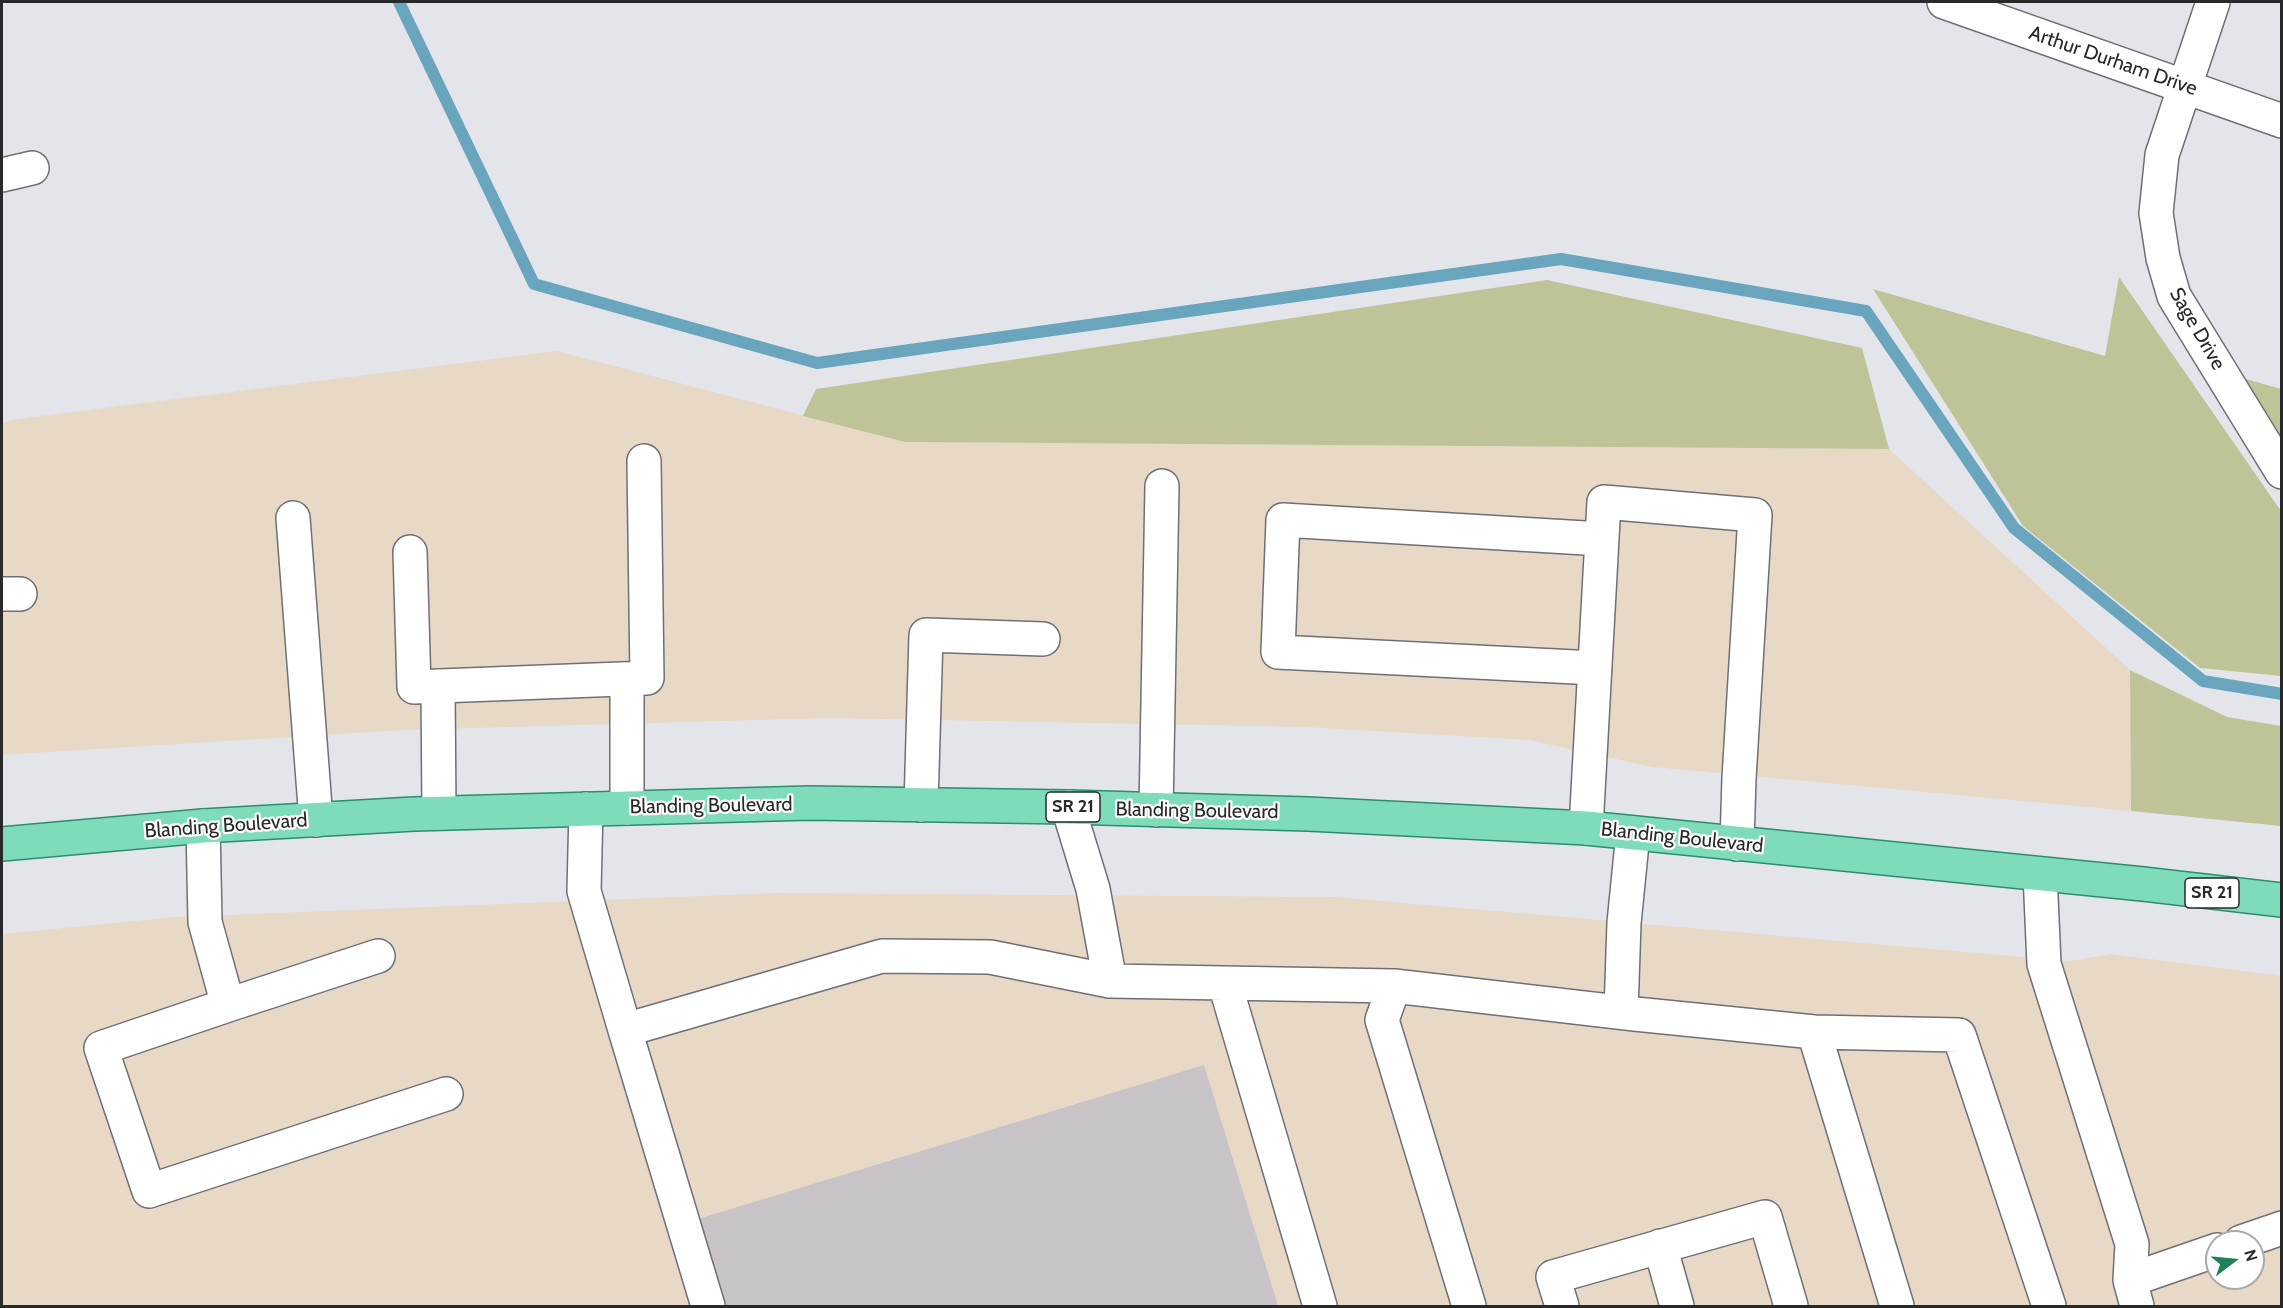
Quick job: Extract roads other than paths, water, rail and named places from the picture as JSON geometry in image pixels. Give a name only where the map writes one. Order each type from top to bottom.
[{"type":"main road","name":"Blanding Boulevard","points":[[2,844],[203,826],[438,813],[810,803],[1068,807],[1308,814],[1586,828],[2282,900]]},
{"type":"street","name":"Arthur Durham Drive","points":[[1944,2],[2282,121]]},
{"type":"street","name":"Sage Drive","points":[[2213,2],[2162,155],[2156,213],[2163,258],[2174,296],[2282,472]]},
{"type":"street","points":[[410,552],[414,687],[647,678],[644,461]]},
{"type":"street","points":[[1156,810],[1162,486]]},
{"type":"street","points":[[1586,828],[1604,502],[1755,515],[1737,844]]},
{"type":"street","points":[[293,518],[316,820]]},
{"type":"street","points":[[1595,668],[1278,652],[1283,520],[1602,539]]},
{"type":"street","points":[[921,805],[926,635],[1043,639]]},
{"type":"street","points":[[627,679],[627,807]]},
{"type":"street","points":[[438,686],[438,813]]},
{"type":"street","points":[[1068,807],[1093,889],[1110,981]]},
{"type":"street","points":[[586,809],[584,891],[708,1306]]},
{"type":"street","points":[[203,826],[205,922],[228,1005]]},
{"type":"street","points":[[1621,1012],[1624,922],[1633,833]]},
{"type":"street","points":[[2040,874],[2044,964],[2132,1244],[2133,1293],[2205,1256]]},
{"type":"street","points":[[378,956],[101,1048],[149,1191],[446,1094]]},
{"type":"street","points":[[625,1030],[882,956],[990,957],[1110,981],[1394,986],[1814,1032],[1959,1035],[2049,1306]]},
{"type":"street","points":[[1225,984],[1320,1306]]},
{"type":"street","points":[[1394,986],[1382,1020],[1469,1306]]},
{"type":"street","points":[[1814,1032],[1897,1306]]},
{"type":"street","points":[[1562,1306],[1553,1277],[1764,1218],[1791,1306]]},
{"type":"street","points":[[2265,1234],[2282,1228]]},
{"type":"street","points":[[1659,1246],[1677,1306]]},
{"type":"waterway","points":[[399,2],[534,284],[817,363],[1561,259],[1866,311],[2014,528],[2203,681],[2282,694]]}]
